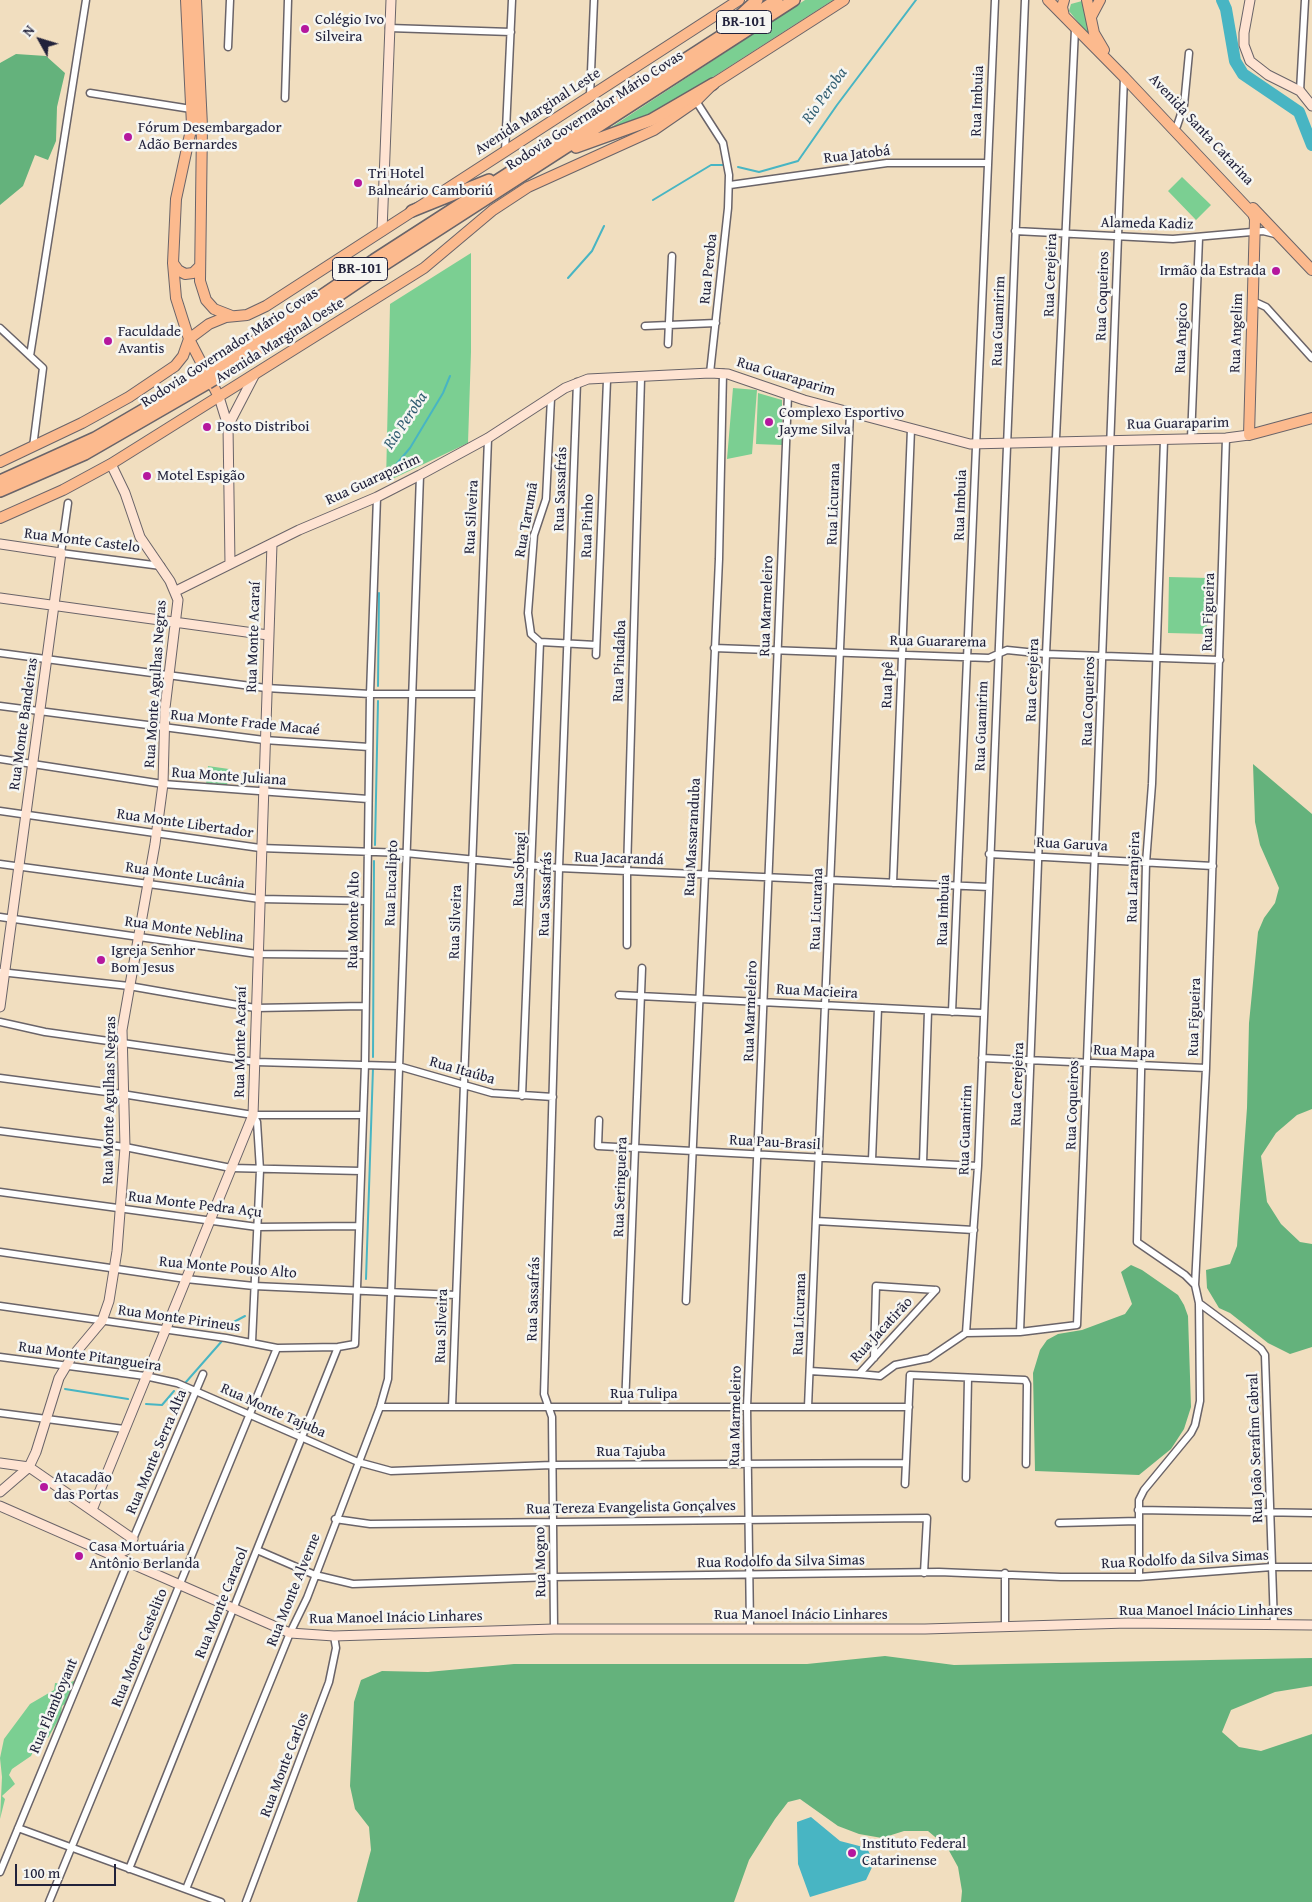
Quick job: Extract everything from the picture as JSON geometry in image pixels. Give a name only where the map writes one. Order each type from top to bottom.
[{"type":"highway","points":[[710,44],[756,0]]},
{"type":"highway","name":"Rodovia Governador Mário Covas","points":[[219,371],[505,175],[777,0]]},
{"type":"highway","name":"Rodovia Governador Mário Covas","points":[[0,480],[96,438],[219,371],[794,0]]},
{"type":"highway","points":[[555,154],[651,120],[713,84]]},
{"type":"highway","points":[[412,211],[505,175]]},
{"type":"highway","name":"Rodovia Governador Mário Covas","points":[[0,492],[85,454],[205,379]]},
{"type":"main road","points":[[186,0],[191,134],[176,199],[173,263],[176,298],[189,339],[219,397]]},
{"type":"main road","points":[[196,0],[202,126],[201,290],[206,300],[214,309],[232,316]]},
{"type":"main road","name":"Avenida Marginal Leste","points":[[0,462],[100,414],[170,369],[183,356],[189,339],[209,324],[232,316],[247,315],[261,309],[739,0]]},
{"type":"main road","name":"Avenida Marginal Oeste","points":[[0,518],[63,490],[111,464],[424,268],[510,198],[549,176],[654,130],[696,102],[713,84],[844,0]]},
{"type":"main road","name":"Avenida Santa Catarina","points":[[1048,0],[1124,77],[1253,214],[1256,232]]},
{"type":"main road","points":[[1064,0],[1062,7],[1064,17]]},
{"type":"main road","name":"Avenida Santa Catarina","points":[[1087,0],[1094,33],[1100,45],[1312,270]]},
{"type":"main road","points":[[1091,18],[1100,0]]},
{"type":"main road","name":"Rua Angelim","points":[[1249,435],[1256,232]]},
{"type":"main road","points":[[173,263],[178,270],[185,274],[193,273],[200,267]]},
{"type":"main road","name":"Rua Guaraparim","points":[[1249,435],[1312,418]]},
{"type":"street","points":[[30,356],[86,0]]},
{"type":"street","points":[[228,47],[230,0]]},
{"type":"street","points":[[284,98],[288,0]]},
{"type":"street","points":[[382,231],[391,0]]},
{"type":"street","points":[[505,152],[512,0]]},
{"type":"street","points":[[590,96],[594,0]]},
{"type":"street","name":"Rua Imbuia","points":[[952,1012],[995,0]]},
{"type":"street","name":"Rua Guamirim","points":[[966,1332],[978,1166],[997,655],[1025,0]]},
{"type":"street","points":[[1250,0],[1244,33],[1246,53],[1258,68],[1300,91],[1312,106]]},
{"type":"street","points":[[1300,91],[1304,0]]},
{"type":"street","points":[[390,28],[510,32]]},
{"type":"street","name":"Rua Cerejeira","points":[[1020,1332],[1040,856],[1046,654],[1075,29]]},
{"type":"street","points":[[1177,126],[1184,105],[1189,53]]},
{"type":"street","name":"Rua Coqueiros","points":[[1020,1332],[1077,1325],[1124,77]]},
{"type":"street","points":[[90,93],[191,109]]},
{"type":"street","name":"Rua Peroba","points":[[696,102],[718,134],[726,151],[730,185],[710,373]]},
{"type":"street","name":"Rua Jatobá","points":[[730,185],[887,163],[988,163]]},
{"type":"street","name":"Alameda Kadiz","points":[[1015,231],[1199,238],[1256,232],[1268,232],[1278,235]]},
{"type":"street","name":"Rua Angico","points":[[1191,439],[1199,238]]},
{"type":"street","points":[[668,344],[672,256]]},
{"type":"street","points":[[1254,301],[1266,307],[1312,358]]},
{"type":"street","points":[[645,326],[716,323]]},
{"type":"street","points":[[0,328],[43,368],[33,447]]},
{"type":"street","name":"Rua Guaraparim","points":[[176,591],[420,475],[488,438],[577,382],[588,380],[723,373],[788,395],[911,429],[976,444],[1006,445],[1111,440],[1226,438],[1249,435]]},
{"type":"street","name":"Rua Massaranduba","points":[[686,1301],[714,648],[723,373]]},
{"type":"street","points":[[228,426],[255,374]]},
{"type":"street","name":"Rua Pindaíba","points":[[627,945],[627,872],[641,378]]},
{"type":"street","name":"Rua Pinho","points":[[596,655],[607,380]]},
{"type":"street","name":"Rua Sassafrás","points":[[548,1406],[544,1394],[559,868],[569,643],[577,382]]},
{"type":"street","name":"Rua Marmeleiro","points":[[750,1628],[747,1407],[788,395]]},
{"type":"street","points":[[219,397],[228,426],[230,564]]},
{"type":"street","name":"Rua Tarumã","points":[[540,642],[531,634],[528,613],[533,540],[546,499],[551,398]]},
{"type":"street","name":"Rua Licurana","points":[[808,1407],[850,412]]},
{"type":"street","name":"Rua Ipê","points":[[893,882],[911,429]]},
{"type":"street","name":"Rua Silveira","points":[[452,1407],[488,438]]},
{"type":"street","name":"Rua Figueira","points":[[1139,1577],[1138,1510],[1144,1490],[1185,1442],[1195,1425],[1200,1401],[1199,1303],[1195,1285],[1206,1068],[1226,438]]},
{"type":"street","name":"Rua Laranjeira","points":[[1164,440],[1152,784],[1146,863],[1137,1242],[1185,1275],[1195,1285]]},
{"type":"street","name":"Rua Monte Agulhas Negras","points":[[29,1467],[36,1452],[59,1378],[66,1366],[102,1320],[109,1301],[121,1208],[125,1147],[121,1042],[128,986],[140,937],[156,832],[162,784],[164,727],[178,600],[176,591],[140,537],[125,493],[111,464]]},
{"type":"street","name":"Rua Eucalipto","points":[[390,1292],[420,475]]},
{"type":"street","name":"Rua Monte Alto","points":[[355,1344],[365,1064],[364,1006],[370,694],[377,497]]},
{"type":"street","name":"Rua Monte Bandeiras","points":[[0,1007],[2,972],[12,918],[68,504]]},
{"type":"street","name":"Rua Monte Castelo","points":[[0,544],[160,566]]},
{"type":"street","name":"Rua Monte Acaraí","points":[[92,1510],[145,1376],[253,1116],[256,1062],[255,1008],[260,900],[260,848],[272,544]]},
{"type":"street","points":[[0,598],[268,635]]},
{"type":"street","points":[[540,642],[596,645]]},
{"type":"street","name":"Rua Sobragi","points":[[522,1096],[540,642]]},
{"type":"street","name":"Rua Guararema","points":[[714,648],[989,658],[1007,650],[1046,654],[1220,660]]},
{"type":"street","points":[[0,653],[266,688],[370,694],[477,694]]},
{"type":"street","name":"Rua Monte Frade Macaé","points":[[0,706],[264,740],[369,747]]},
{"type":"street","name":"Rua Monte Juliana","points":[[0,759],[162,784],[262,793],[368,799]]},
{"type":"street","name":"Rua Monte Libertador","points":[[0,811],[260,848],[368,852]]},
{"type":"street","name":"Rua Jacarandá","points":[[368,852],[405,853],[532,867],[989,887]]},
{"type":"street","name":"Rua Garuva","points":[[990,854],[1213,866]]},
{"type":"street","name":"Rua Monte Lucânia","points":[[0,864],[149,883],[260,900],[367,901]]},
{"type":"street","name":"Rua Monte Neblina","points":[[0,917],[258,954],[366,955]]},
{"type":"street","name":"Rua Seringueira","points":[[625,1407],[642,968]]},
{"type":"street","points":[[2,972],[128,986],[255,1008],[364,1006]]},
{"type":"street","name":"Rua Macieira","points":[[619,994],[983,1013]]},
{"type":"street","points":[[872,1160],[878,1008]]},
{"type":"street","points":[[923,1163],[928,1011]]},
{"type":"street","name":"Rua Itaúba","points":[[0,1022],[45,1032],[256,1062],[398,1066],[492,1094],[553,1097]]},
{"type":"street","name":"Rua Mapa","points":[[982,1058],[1206,1068]]},
{"type":"street","points":[[0,1078],[122,1094],[253,1116],[363,1116]]},
{"type":"street","points":[[252,1342],[260,1170],[257,1122],[253,1116]]},
{"type":"street","name":"Rua Pau-Brasil","points":[[599,1120],[598,1146],[978,1166]]},
{"type":"street","points":[[0,1131],[125,1147],[232,1168],[361,1171]]},
{"type":"street","name":"Rua Monte Pedra Açu","points":[[0,1192],[258,1226],[358,1226]]},
{"type":"street","points":[[816,1221],[974,1230]]},
{"type":"street","name":"Rua Monte Pouso Alto","points":[[0,1252],[186,1279],[254,1286],[456,1295]]},
{"type":"street","name":"Rua Jacatirão","points":[[810,1371],[859,1374],[874,1358],[936,1290],[876,1286],[874,1358]]},
{"type":"street","name":"Rua Monte Alverne","points":[[186,1889],[315,1575],[335,1519],[380,1407],[388,1379],[390,1292]]},
{"type":"street","name":"Rua João Serafim Cabral","points":[[1199,1303],[1260,1349],[1265,1355],[1274,1625]]},
{"type":"street","name":"Rua Monte Pirineus","points":[[0,1306],[252,1342],[277,1348],[338,1347],[355,1344]]},
{"type":"street","points":[[859,1374],[880,1376],[895,1365],[929,1358],[966,1332],[1020,1332]]},
{"type":"street","name":"Rua Monte Caracol","points":[[129,1869],[338,1347]]},
{"type":"street","name":"Rua Monte Castelito","points":[[49,1902],[277,1348]]},
{"type":"street","name":"Rua Monte Pitangueira","points":[[0,1357],[145,1376],[177,1383]]},
{"type":"street","name":"Rua Monte Serra Alta","points":[[133,1539],[203,1374]]},
{"type":"street","points":[[905,1484],[909,1407],[908,1378],[910,1375],[1027,1382],[1026,1464]]},
{"type":"street","points":[[966,1478],[968,1378]]},
{"type":"street","name":"Rua Monte Tajuba","points":[[177,1383],[358,1462]]},
{"type":"street","name":"Rua Mogno","points":[[548,1406],[552,1417],[554,1629]]},
{"type":"street","name":"Rua Tulipa","points":[[380,1407],[909,1407]]},
{"type":"street","points":[[0,1412],[124,1429]]},
{"type":"street","name":"Rua Tajuba","points":[[358,1462],[391,1471],[552,1465],[905,1463]]},
{"type":"street","points":[[0,1463],[29,1467],[133,1539],[126,1550],[114,1555]]},
{"type":"street","points":[[0,1492],[29,1467]]},
{"type":"street","name":"Rua Manoel Inácio Linhares","points":[[0,1506],[290,1633],[334,1636],[554,1629],[925,1629],[1128,1623],[1312,1625]]},
{"type":"street","points":[[1138,1510],[1270,1514],[1312,1513]]},
{"type":"street","name":"Rua Tereza Evangelista Gonçalves","points":[[335,1519],[370,1524],[927,1518],[924,1573]]},
{"type":"street","points":[[1059,1523],[1138,1521]]},
{"type":"street","points":[[126,1550],[128,1562]]},
{"type":"street","name":"Rua Rodolfo da Silva Simas","points":[[257,1550],[315,1575],[353,1584],[554,1577],[749,1574],[924,1573],[1139,1577],[1272,1567],[1312,1567]]},
{"type":"street","name":"Rua Flamboyant","points":[[0,1872],[128,1562]]},
{"type":"street","points":[[1005,1626],[1006,1574]]},
{"type":"street","name":"Rua Monte Carlos","points":[[246,1902],[329,1682],[336,1648],[334,1636]]},
{"type":"street","points":[[18,1828],[221,1902]]},
{"type":"green space","points":[[805,0],[833,0],[660,111],[604,132]]},
{"type":"green space","points":[[1082,1],[1085,5],[1090,37],[1069,11],[1071,4]]},
{"type":"green space","points":[[16,54],[46,56],[65,73],[57,107],[56,141],[48,160],[35,155],[23,186],[0,205],[0,63]]},
{"type":"green space","points":[[1182,177],[1211,205],[1196,220],[1168,191]]},
{"type":"green space","points":[[471,253],[471,352],[468,443],[386,482],[390,304]]},
{"type":"green space","points":[[733,388],[757,390],[752,454],[727,459]]},
{"type":"green space","name":"Complexo Esportivo Jayme Silva","points":[[758,393],[782,400],[782,445],[756,444]]},
{"type":"green space","points":[[1169,577],[1208,578],[1207,634],[1168,633]]},
{"type":"green space","points":[[1253,764],[1312,814],[1312,1109],[1297,1115],[1276,1133],[1261,1156],[1267,1202],[1281,1224],[1300,1242],[1312,1244],[1312,1347],[1290,1354],[1268,1343],[1230,1313],[1219,1308],[1207,1288],[1206,1270],[1230,1264],[1237,1246],[1247,1108],[1249,1023],[1258,932],[1264,918],[1275,903],[1279,888],[1260,845],[1255,822]]},
{"type":"green space","points":[[208,766],[229,769],[227,786],[206,784]]},
{"type":"green space","points":[[1131,1265],[1142,1270],[1178,1295],[1188,1316],[1191,1407],[1184,1429],[1171,1449],[1139,1475],[1035,1471],[1033,1373],[1040,1350],[1047,1340],[1058,1334],[1082,1330],[1125,1314],[1132,1304],[1121,1272]]},
{"type":"green space","points":[[885,1656],[954,1665],[1312,1658],[1312,1686],[1275,1692],[1231,1710],[1222,1732],[1239,1747],[1261,1751],[1312,1734],[1312,1902],[961,1902],[962,1891],[958,1867],[947,1847],[928,1831],[904,1831],[882,1838],[859,1834],[838,1826],[800,1799],[788,1802],[775,1819],[749,1860],[734,1902],[357,1902],[371,1850],[369,1827],[355,1809],[350,1786],[354,1702],[361,1680],[382,1671],[428,1672],[514,1664],[807,1664]]},
{"type":"green space","points":[[76,1680],[78,1682],[69,1701],[62,1706],[61,1715],[48,1738],[40,1737],[31,1756],[12,1769],[9,1775],[15,1784],[2,1796],[5,1799],[0,1819],[2,1777],[0,1758],[4,1739],[30,1704],[54,1690],[55,1683],[66,1684]]},
{"type":"water","points":[[811,1817],[840,1841],[867,1848],[874,1863],[866,1880],[810,1897],[798,1864],[797,1822]]},
{"type":"waterway","name":"Rio Peroba","points":[[738,167],[759,172],[798,161],[837,105],[916,0]]},
{"type":"waterway","name":"Rio Peroba","points":[[1222,0],[1226,9],[1235,61],[1243,74],[1299,112],[1312,145]]},
{"type":"waterway","name":"Rio Peroba","points":[[653,200],[711,165],[723,165]]},
{"type":"waterway","name":"Rio Peroba","points":[[568,278],[592,251],[604,226]]},
{"type":"waterway","name":"Rio Peroba","points":[[383,480],[410,448],[443,393],[450,376]]},
{"type":"waterway","points":[[378,686],[379,593]]},
{"type":"waterway","points":[[375,845],[378,701]]},
{"type":"waterway","points":[[373,1057],[374,861]]},
{"type":"waterway","points":[[366,1279],[373,1068]]},
{"type":"waterway","points":[[227,1331],[230,1324],[245,1316]]},
{"type":"waterway","points":[[186,1382],[222,1341]]},
{"type":"waterway","points":[[65,1389],[128,1399]]},
{"type":"waterway","points":[[146,1404],[162,1405],[174,1391]]},
{"type":"place","name":"Colégio Ivo Silveira","points":[[305,29]]},
{"type":"place","name":"Fórum Desembargador Adão Bernardes","points":[[128,137]]},
{"type":"place","name":"Tri Hotel Balneário Camboriú","points":[[358,183]]},
{"type":"place","name":"Irmão da Estrada","points":[[1276,271]]},
{"type":"place","name":"Faculdade Avantis","points":[[108,341]]},
{"type":"place","name":"Complexo Esportivo Jayme Silva","points":[[769,422]]},
{"type":"place","name":"Posto Distriboi","points":[[207,427]]},
{"type":"place","name":"Motel Espigão","points":[[147,476]]},
{"type":"place","name":"Igreja Senhor Bom Jesus","points":[[101,960]]},
{"type":"place","name":"Atacadão das Portas","points":[[44,1487]]},
{"type":"place","name":"Casa Mortuária Antônio Berlanda","points":[[79,1556]]},
{"type":"place","name":"Instituto Federal Catarinense","points":[[852,1853]]}]
